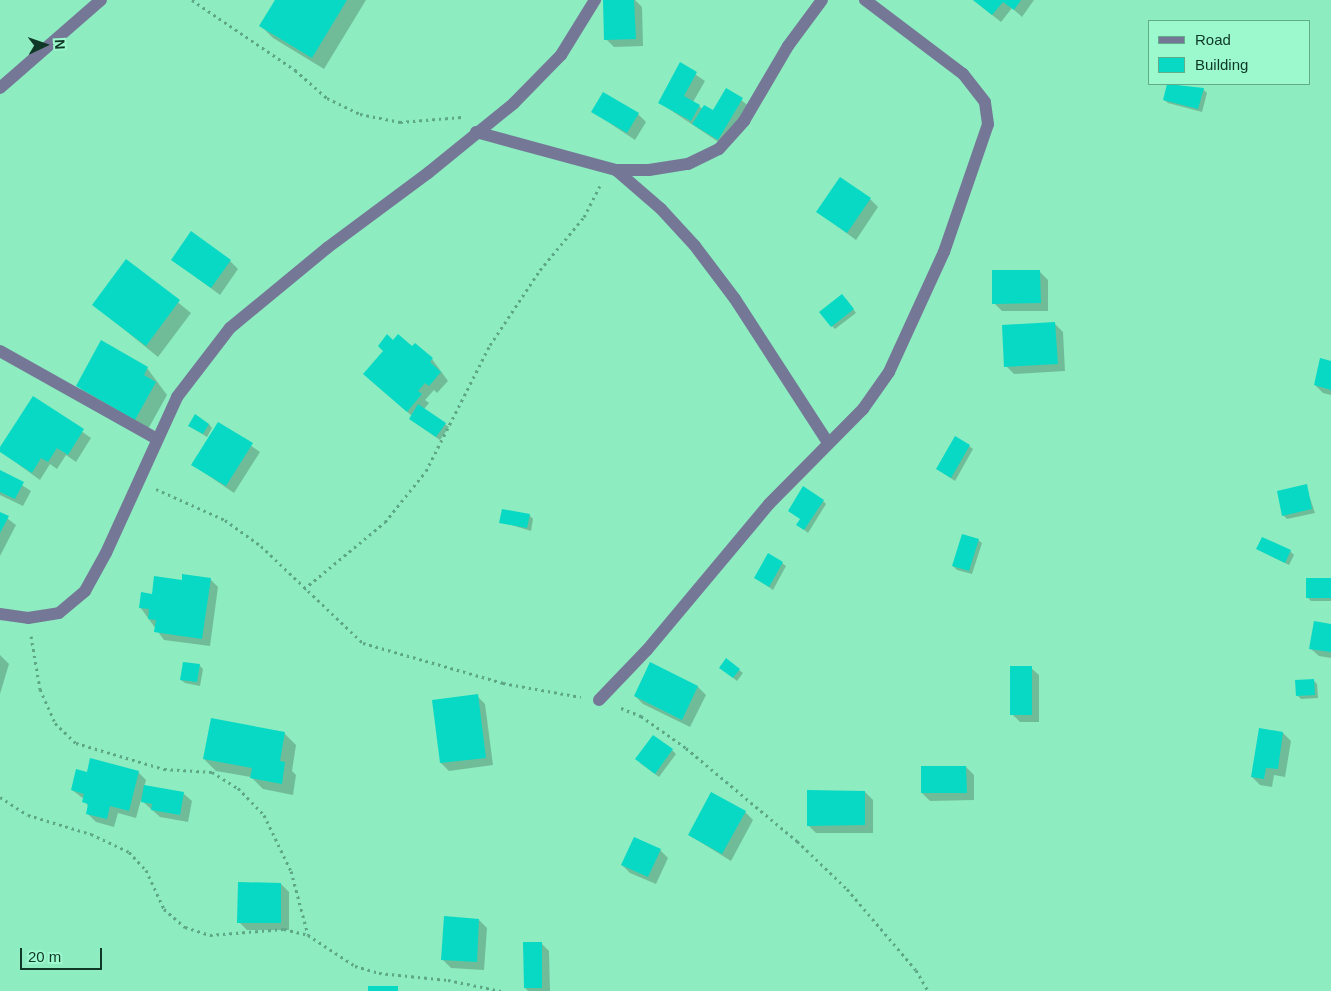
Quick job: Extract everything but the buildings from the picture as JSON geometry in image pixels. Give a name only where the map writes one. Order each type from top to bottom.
[{"type":"street","points":[[0,88],[101,0]]},
{"type":"street","points":[[0,614],[28,618],[59,613],[84,591],[106,553],[137,481],[177,397],[230,328],[327,248],[428,173],[514,103],[561,54],[595,0]]},
{"type":"street","points":[[476,132],[612,169],[649,170],[688,164],[719,148],[744,121],[788,46],[822,0]]},
{"type":"street","points":[[598,700],[647,650],[769,504],[863,410],[889,372],[944,252],[988,124],[985,102],[963,74],[864,0]]},
{"type":"street","points":[[612,169],[662,209],[695,246],[735,299],[828,443]]},
{"type":"street","points":[[0,351],[157,439]]},
{"type":"path","points":[[192,0],[295,70],[327,98],[360,114],[400,122],[466,116]]},
{"type":"path","points":[[304,589],[385,522],[426,471],[490,344],[540,270],[584,217],[612,169]]},
{"type":"path","points":[[137,481],[225,520],[261,546],[304,589],[363,643],[503,683],[598,700],[641,716],[686,748],[796,842],[847,889],[916,970],[928,991]]},
{"type":"path","points":[[28,618],[40,689],[55,723],[76,743],[164,769],[212,772],[238,788],[264,815],[291,871],[308,935]]},
{"type":"path","points":[[0,797],[28,815],[91,834],[130,852],[146,870],[164,909],[185,927],[210,935],[284,929],[308,935],[355,966],[379,974],[448,980],[501,991]]}]
